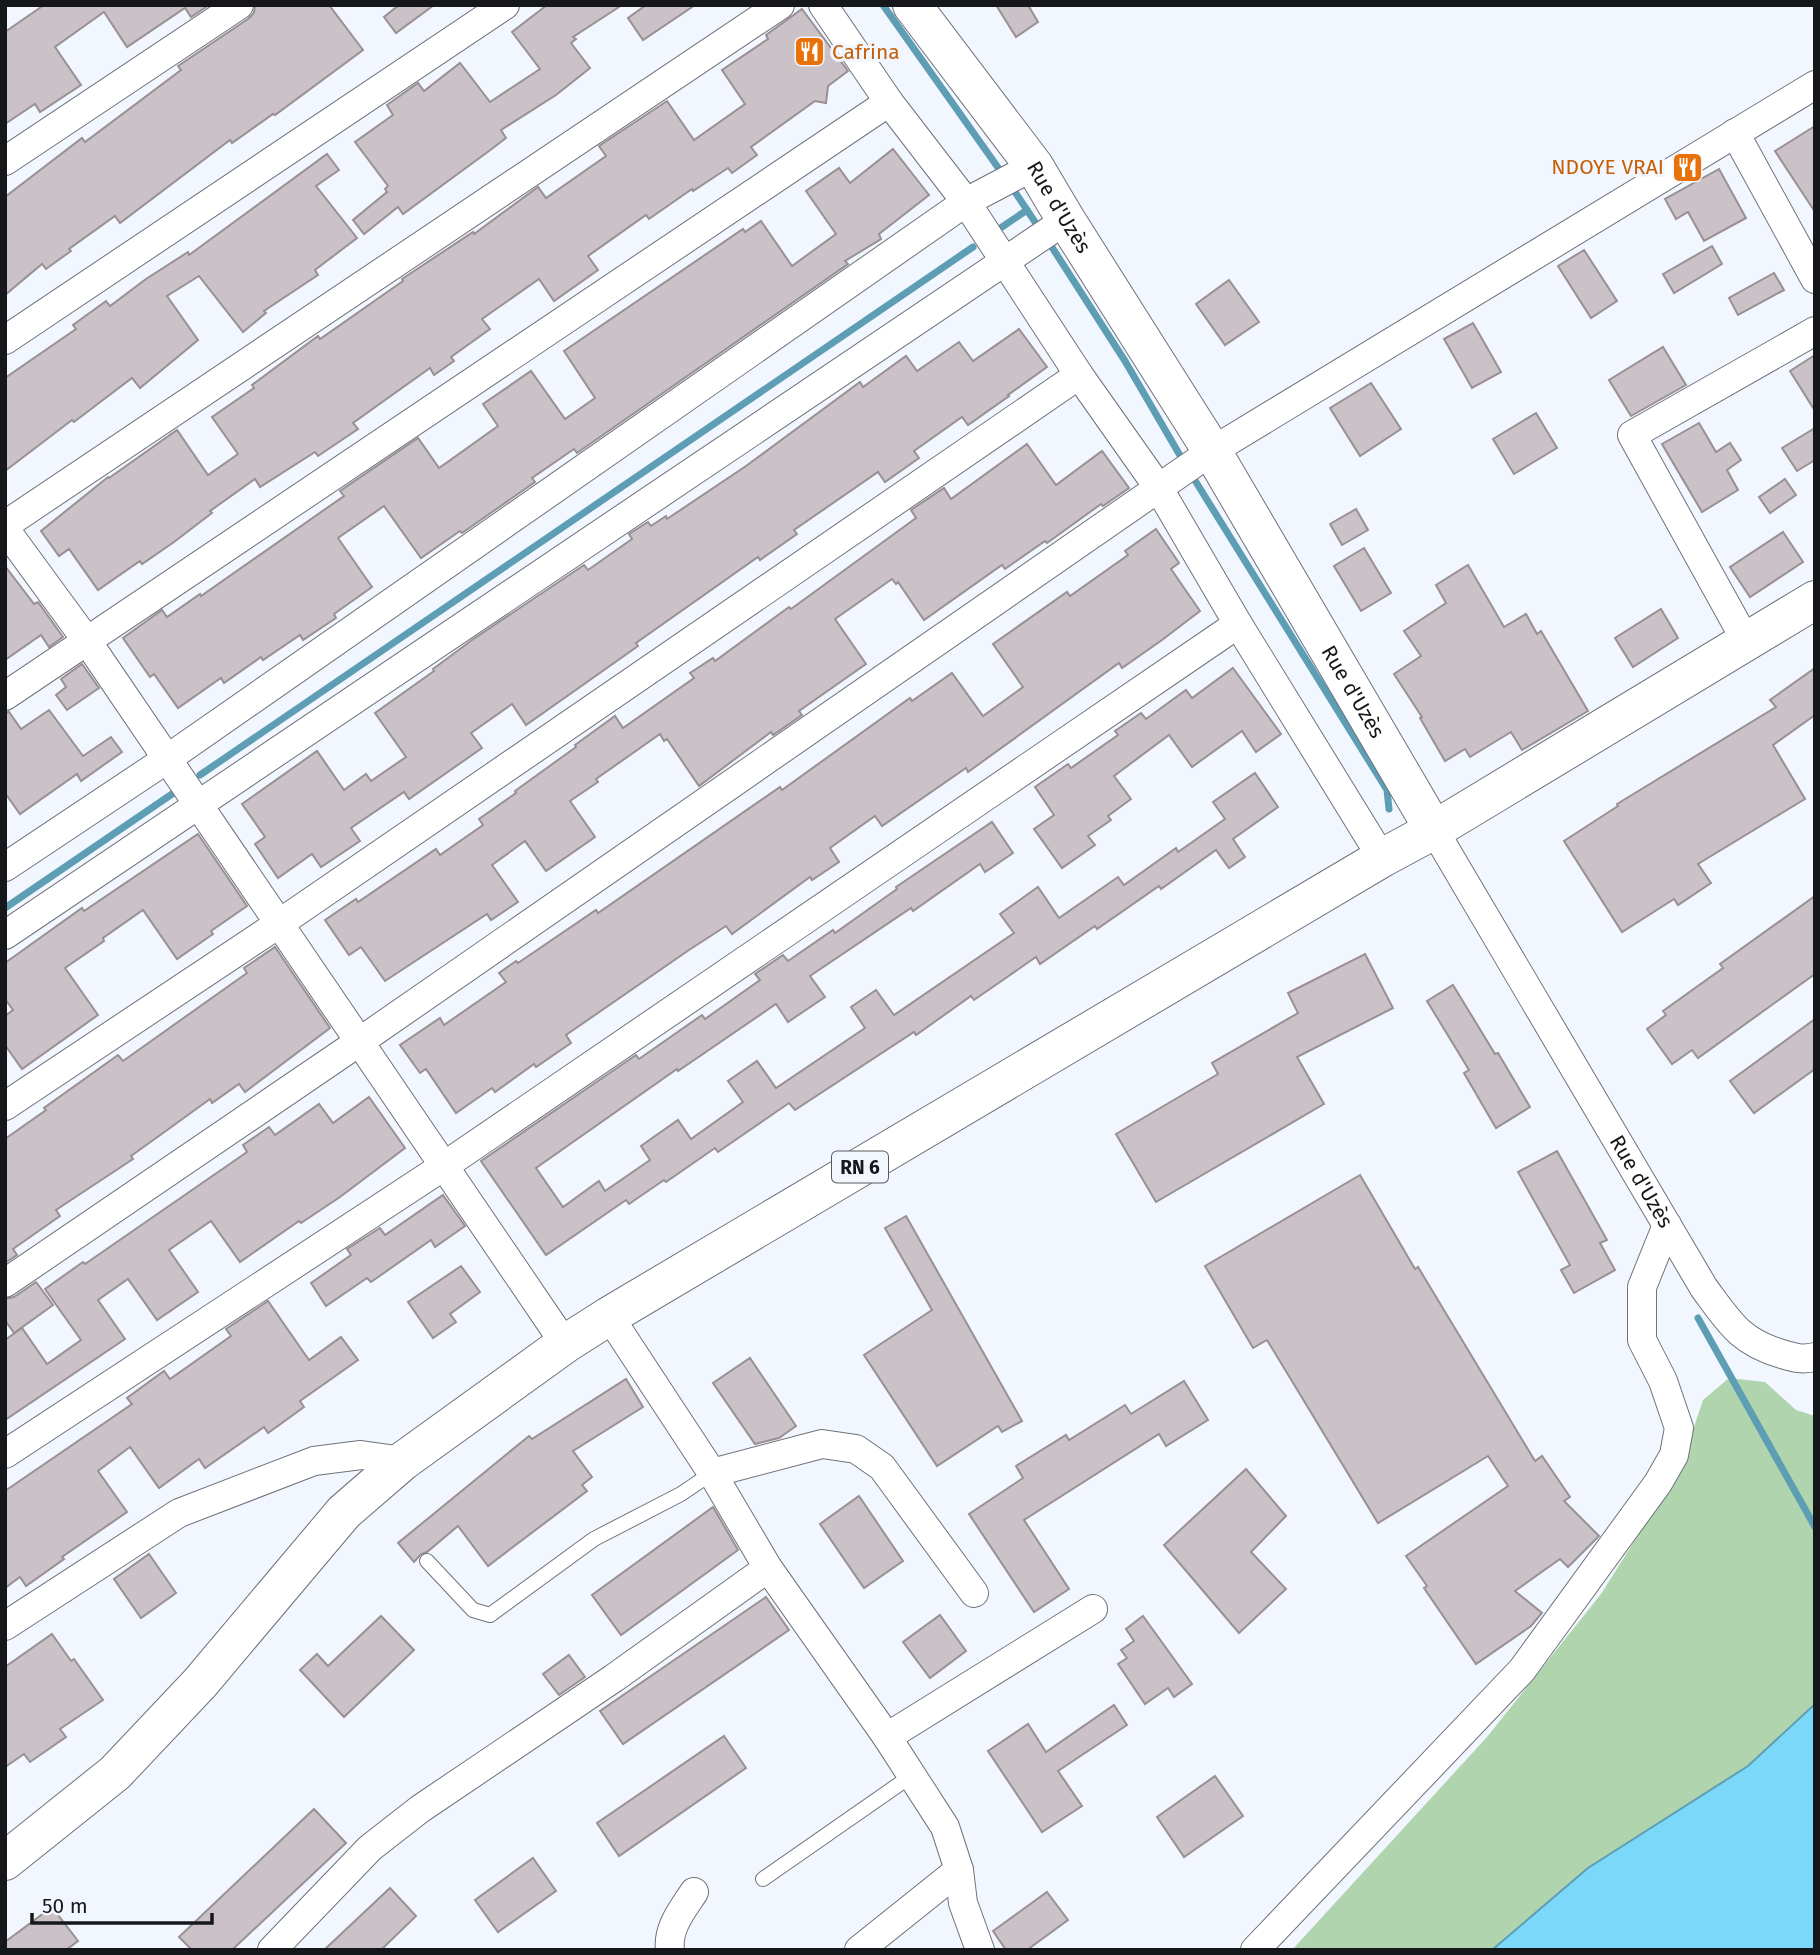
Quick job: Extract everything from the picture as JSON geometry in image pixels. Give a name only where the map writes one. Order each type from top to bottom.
[{"type":"main road","name":"Rue d'Uzès","points":[[912,5],[1034,166],[1212,451],[1434,830]]},
{"type":"main road","name":"RN 6","points":[[5,1861],[114,1773],[200,1683],[344,1512],[403,1461],[565,1344],[609,1315],[1382,858],[1434,830],[1815,600]]},
{"type":"street","points":[[5,161],[239,5]]},
{"type":"street","points":[[5,340],[505,5]]},
{"type":"street","points":[[565,1344],[87,641],[5,527],[780,5]]},
{"type":"street","points":[[823,5],[889,102],[966,202],[1079,375],[1158,487],[1238,624],[1382,858]]},
{"type":"street","points":[[5,1283],[359,1042],[1212,451],[1815,85]]},
{"type":"street","points":[[5,696],[889,102]]},
{"type":"street","points":[[1735,133],[1815,279]]},
{"type":"street","points":[[5,867],[167,759],[966,202],[1034,166]]},
{"type":"street","points":[[5,935],[1066,220]]},
{"type":"street","points":[[1746,641],[1632,435],[1815,331]]},
{"type":"street","points":[[5,1106],[280,923],[1079,375]]},
{"type":"street","points":[[5,1454],[444,1166],[1238,624]]},
{"type":"street","name":"Rue d'Uzès","points":[[1434,830],[1704,1288],[1732,1325],[1758,1347],[1808,1358]]},
{"type":"street","points":[[1255,1950],[1522,1670],[1658,1483],[1674,1455],[1679,1428],[1663,1381],[1642,1340],[1642,1287],[1667,1226]]},
{"type":"street","points":[[609,1315],[712,1473],[768,1568],[887,1737],[945,1827],[959,1870],[963,1903],[981,1950]]},
{"type":"street","points":[[712,1473],[822,1444],[856,1449],[882,1467],[974,1593]]},
{"type":"street","points":[[5,1626],[179,1513],[314,1461],[361,1455],[403,1461]]},
{"type":"street","points":[[272,1950],[370,1848],[420,1808],[614,1678],[768,1568]]},
{"type":"street","points":[[887,1737],[1093,1609]]},
{"type":"street","points":[[859,1950],[959,1870]]},
{"type":"street","points":[[670,1950],[668,1940],[677,1918],[695,1892]]},
{"type":"lane","points":[[427,1561],[472,1610],[490,1615],[594,1539],[681,1494],[712,1473]]},
{"type":"lane","points":[[763,1879],[911,1776]]},
{"type":"green space","points":[[1729,1378],[1765,1382],[1796,1410],[1815,1416],[1815,1704],[1748,1766],[1588,1868],[1492,1950],[1292,1950],[1487,1737],[1601,1594],[1680,1469],[1703,1400]]},
{"type":"water","points":[[1815,1704],[1815,1950],[1492,1950],[1588,1868],[1748,1766]]},
{"type":"building","points":[[44,5],[209,5],[191,17],[185,8],[127,47],[104,12],[55,47],[81,85],[40,112],[35,104],[5,124],[5,32]]},
{"type":"building","points":[[255,5],[329,5],[363,50],[275,115],[232,143],[230,140],[120,223],[115,216],[46,269],[42,264],[5,295],[5,197],[82,138],[85,142],[181,70],[178,66],[248,19],[254,13]]},
{"type":"building","points":[[399,5],[434,5],[396,33],[384,17]]},
{"type":"building","points":[[547,5],[622,5],[573,37],[576,39],[571,43],[590,68],[556,95],[501,130],[506,138],[489,151],[403,214],[398,207],[364,234],[353,220],[387,192],[385,189],[388,186],[355,142],[393,115],[387,105],[418,83],[424,91],[460,63],[490,102],[540,69],[512,32]]},
{"type":"building","points":[[646,5],[695,5],[643,40],[628,18]]},
{"type":"building","points":[[996,5],[1028,5],[1038,22],[1016,37]]},
{"type":"building","points":[[802,9],[848,71],[828,86],[826,103],[815,101],[751,147],[757,155],[732,173],[728,168],[649,219],[646,215],[588,256],[598,270],[554,301],[539,279],[482,319],[490,329],[451,357],[454,361],[434,375],[430,368],[353,423],[358,429],[318,456],[315,452],[260,487],[255,479],[210,511],[212,513],[174,542],[98,590],[69,549],[59,556],[41,531],[108,477],[177,430],[208,475],[238,454],[212,417],[254,388],[252,385],[318,336],[320,339],[403,281],[402,279],[473,232],[474,234],[538,187],[546,198],[606,156],[599,146],[667,101],[694,140],[745,104],[722,70],[768,39],[766,35]]},
{"type":"building","points":[[1815,126],[1815,212],[1775,151]]},
{"type":"building","points":[[893,149],[929,195],[879,234],[881,239],[845,261],[848,264],[577,453],[574,449],[532,478],[535,482],[462,533],[460,531],[421,558],[384,506],[338,538],[372,587],[334,614],[336,618],[303,640],[300,635],[263,660],[261,657],[224,683],[221,678],[178,708],[154,674],[150,677],[123,638],[162,610],[167,617],[200,594],[201,596],[344,496],[340,491],[418,438],[439,468],[498,426],[483,404],[531,371],[565,419],[595,398],[564,351],[743,229],[745,232],[761,221],[792,266],[836,234],[806,191],[839,168],[850,183]]},
{"type":"building","points":[[327,154],[339,170],[316,186],[357,238],[315,270],[318,275],[264,311],[266,313],[243,332],[199,276],[167,296],[198,340],[140,388],[132,378],[5,471],[5,378],[76,329],[73,325],[106,301],[110,306],[188,252],[189,255]]},
{"type":"building","points":[[1719,169],[1746,218],[1704,241],[1688,212],[1676,219],[1665,199]]},
{"type":"building","points":[[1712,246],[1722,264],[1674,293],[1663,274]]},
{"type":"building","points":[[1584,250],[1617,301],[1591,318],[1558,266]]},
{"type":"building","points":[[1774,273],[1784,290],[1738,315],[1729,298]]},
{"type":"building","points":[[1229,280],[1259,322],[1225,345],[1196,304]]},
{"type":"building","points":[[1473,323],[1501,372],[1472,388],[1444,339]]},
{"type":"building","points":[[1019,329],[1047,367],[1009,396],[968,425],[962,417],[914,451],[919,458],[885,482],[878,472],[794,530],[797,534],[760,560],[758,557],[526,725],[512,704],[471,733],[482,748],[409,799],[404,792],[351,828],[360,841],[321,867],[312,854],[278,878],[255,844],[265,837],[242,804],[317,751],[344,790],[366,774],[371,781],[406,757],[375,713],[472,640],[584,565],[588,570],[632,539],[629,534],[648,522],[651,526],[666,516],[667,519],[746,466],[860,382],[863,387],[906,356],[917,371],[959,342],[973,361]]},
{"type":"building","points":[[1663,347],[1686,385],[1631,416],[1609,380]]},
{"type":"building","points":[[1815,355],[1815,411],[1790,371]]},
{"type":"building","points":[[1371,383],[1401,429],[1360,456],[1330,408]]},
{"type":"building","points":[[1536,413],[1557,448],[1514,474],[1493,439]]},
{"type":"building","points":[[1699,423],[1716,452],[1730,443],[1741,460],[1727,470],[1738,490],[1702,512],[1662,444]]},
{"type":"building","points":[[1815,428],[1815,460],[1797,471],[1782,448]]},
{"type":"building","points":[[1027,444],[1056,485],[1102,451],[1129,488],[1005,569],[1002,565],[924,620],[898,582],[896,584],[892,579],[835,619],[866,664],[799,711],[802,715],[773,735],[771,732],[699,786],[667,739],[664,741],[660,734],[596,779],[598,782],[570,801],[595,837],[546,871],[525,841],[492,865],[518,902],[491,920],[487,914],[385,981],[361,947],[349,955],[325,920],[356,899],[358,902],[436,849],[440,855],[483,825],[479,819],[615,716],[623,728],[694,678],[690,673],[713,658],[715,661],[789,607],[791,609],[916,518],[911,510],[944,488],[951,499]]},
{"type":"building","points":[[1785,479],[1796,495],[1770,513],[1759,497]]},
{"type":"building","points":[[1356,509],[1368,530],[1342,545],[1330,524]]},
{"type":"building","points":[[1156,529],[1179,563],[1171,569],[1200,611],[1122,668],[1119,663],[968,772],[966,768],[882,826],[875,816],[830,848],[839,862],[812,880],[810,877],[732,934],[726,926],[689,950],[566,1035],[571,1043],[536,1067],[534,1064],[495,1092],[492,1088],[456,1113],[426,1069],[420,1073],[400,1045],[440,1018],[444,1025],[506,982],[499,973],[516,961],[518,963],[596,910],[598,913],[780,787],[782,790],[910,698],[912,701],[952,673],[983,716],[1023,687],[993,644],[1067,592],[1070,596],[1128,555],[1125,551]]},
{"type":"building","points":[[1783,532],[1803,562],[1750,597],[1730,567]]},
{"type":"building","points":[[1364,548],[1391,593],[1361,611],[1334,566]]},
{"type":"building","points":[[1468,565],[1504,627],[1526,614],[1537,634],[1541,631],[1588,711],[1522,750],[1511,732],[1470,757],[1465,749],[1445,761],[1420,718],[1422,717],[1394,674],[1421,656],[1404,631],[1446,603],[1436,585]]},
{"type":"building","points":[[5,566],[34,604],[38,602],[63,637],[49,647],[41,635],[5,660]]},
{"type":"building","points":[[1661,609],[1678,638],[1633,667],[1615,638]]},
{"type":"building","points":[[82,664],[99,688],[67,710],[56,695],[66,687],[61,679]]},
{"type":"building","points":[[1233,668],[1281,734],[1256,752],[1242,731],[1192,767],[1169,735],[1114,776],[1131,799],[1108,816],[1111,820],[1088,836],[1095,845],[1062,868],[1034,829],[1054,815],[1035,787],[1068,764],[1071,768],[1118,735],[1115,731],[1141,713],[1146,719],[1186,690],[1192,698]]},
{"type":"building","points":[[1815,668],[1815,715],[1773,745],[1805,799],[1698,864],[1711,883],[1678,905],[1674,899],[1622,932],[1564,841],[1618,806],[1617,804],[1776,707],[1770,700]]},
{"type":"building","points":[[49,710],[83,756],[111,737],[122,752],[81,781],[77,774],[20,814],[5,793],[5,713],[9,712],[21,729]]},
{"type":"building","points":[[1255,773],[1278,807],[1233,839],[1245,857],[1229,868],[1216,850],[1161,889],[1159,886],[1040,964],[1036,957],[974,1000],[971,996],[916,1035],[914,1032],[795,1110],[789,1103],[718,1152],[715,1148],[629,1204],[626,1200],[546,1255],[481,1161],[636,1055],[639,1059],[702,1015],[705,1019],[760,980],[755,974],[783,955],[788,961],[833,930],[835,933],[897,889],[896,887],[992,822],[1013,853],[985,872],[980,864],[913,911],[911,908],[810,976],[825,997],[788,1022],[776,1004],[678,1071],[677,1069],[536,1168],[563,1207],[599,1181],[605,1191],[650,1160],[641,1146],[678,1120],[691,1139],[743,1102],[728,1081],[757,1061],[776,1088],[865,1028],[851,1007],[876,990],[894,1015],[1014,933],[1000,914],[1038,887],[1059,918],[1118,877],[1124,885],[1176,848],[1178,852],[1225,819],[1213,802]]},
{"type":"building","points":[[198,834],[247,906],[177,959],[143,910],[103,938],[104,941],[65,968],[98,1015],[22,1069],[5,1045],[5,1016],[13,1010],[5,999],[5,963],[82,908],[84,911]]},
{"type":"building","points":[[1815,896],[1815,974],[1698,1058],[1692,1050],[1672,1064],[1647,1029],[1666,1015],[1663,1011],[1723,968],[1720,964]]},
{"type":"building","points":[[275,947],[330,1028],[245,1092],[239,1084],[212,1103],[210,1099],[131,1156],[133,1159],[56,1210],[60,1216],[13,1249],[17,1255],[5,1263],[5,1139],[118,1055],[123,1061],[247,973],[244,968]]},
{"type":"building","points":[[1365,954],[1393,1008],[1297,1057],[1324,1104],[1156,1202],[1116,1134],[1218,1074],[1212,1063],[1298,1013],[1288,993]]},
{"type":"building","points":[[1453,985],[1530,1107],[1496,1128],[1464,1073],[1469,1070],[1427,1001]]},
{"type":"building","points":[[1815,1019],[1815,1069],[1754,1113],[1730,1081]]},
{"type":"building","points":[[369,1097],[405,1148],[340,1197],[301,1223],[299,1221],[240,1262],[211,1221],[169,1250],[198,1292],[157,1320],[128,1279],[98,1300],[125,1339],[5,1420],[5,1340],[22,1328],[47,1364],[81,1340],[45,1289],[247,1152],[243,1145],[269,1127],[275,1135],[319,1104],[333,1123]]},
{"type":"building","points":[[1557,1151],[1607,1240],[1600,1243],[1615,1270],[1574,1293],[1561,1270],[1570,1265],[1518,1172]]},
{"type":"building","points":[[1360,1175],[1415,1269],[1418,1267],[1535,1461],[1542,1456],[1570,1497],[1564,1501],[1599,1536],[1568,1567],[1560,1559],[1515,1591],[1542,1613],[1531,1626],[1476,1664],[1424,1588],[1427,1586],[1406,1556],[1508,1486],[1488,1456],[1378,1523],[1267,1340],[1253,1348],[1205,1266]]},
{"type":"building","points":[[443,1195],[465,1226],[435,1247],[431,1240],[371,1282],[367,1278],[326,1306],[311,1283],[351,1255],[347,1249],[380,1228],[385,1235]]},
{"type":"building","points":[[906,1216],[1022,1421],[1002,1432],[998,1426],[937,1466],[864,1355],[932,1310],[885,1228]]},
{"type":"building","points":[[461,1266],[480,1292],[450,1314],[456,1322],[433,1338],[408,1302]]},
{"type":"building","points":[[36,1282],[53,1305],[14,1333],[5,1320],[5,1299],[14,1297]]},
{"type":"building","points":[[268,1301],[309,1360],[341,1337],[358,1360],[300,1401],[304,1407],[268,1433],[264,1427],[205,1468],[199,1459],[159,1488],[130,1447],[98,1471],[127,1512],[62,1557],[64,1559],[26,1586],[20,1577],[5,1588],[5,1491],[132,1404],[127,1398],[164,1371],[170,1379],[231,1336],[226,1329]]},
{"type":"building","points":[[750,1358],[796,1426],[779,1438],[755,1444],[713,1383]]},
{"type":"building","points":[[626,1379],[643,1407],[573,1451],[592,1477],[582,1485],[587,1491],[488,1566],[458,1526],[414,1562],[398,1543],[529,1436],[532,1439]]},
{"type":"building","points":[[1184,1381],[1208,1420],[1166,1446],[1159,1434],[1024,1520],[1069,1589],[1034,1612],[969,1514],[1023,1478],[1016,1466],[1066,1435],[1069,1440],[1125,1405],[1131,1414]]},
{"type":"building","points":[[1246,1469],[1286,1516],[1251,1552],[1286,1589],[1239,1633],[1164,1545]]},
{"type":"building","points":[[859,1496],[903,1561],[864,1588],[820,1524]]},
{"type":"building","points":[[713,1507],[738,1550],[621,1635],[592,1595]]},
{"type":"building","points":[[149,1554],[176,1593],[141,1618],[114,1579]]},
{"type":"building","points":[[766,1597],[789,1630],[623,1744],[600,1711]]},
{"type":"building","points":[[940,1615],[966,1651],[930,1678],[903,1642]]},
{"type":"building","points":[[381,1616],[414,1650],[344,1717],[300,1670],[317,1654],[328,1666]]},
{"type":"building","points":[[1143,1616],[1192,1684],[1174,1697],[1168,1688],[1145,1704],[1118,1664],[1127,1658],[1121,1650],[1134,1641],[1126,1629]]},
{"type":"building","points":[[52,1634],[71,1661],[74,1659],[103,1700],[60,1729],[66,1737],[30,1762],[24,1754],[5,1767],[5,1667]]},
{"type":"building","points":[[569,1655],[585,1677],[559,1695],[543,1674]]},
{"type":"building","points":[[1114,1705],[1127,1725],[1058,1771],[1082,1806],[1042,1832],[988,1751],[1028,1724],[1046,1752]]},
{"type":"building","points":[[724,1736],[746,1768],[619,1856],[597,1823]]},
{"type":"building","points":[[1215,1776],[1243,1816],[1184,1857],[1157,1817]]},
{"type":"building","points":[[314,1809],[346,1843],[232,1950],[192,1950],[179,1937]]},
{"type":"building","points":[[533,1858],[556,1891],[498,1932],[475,1900]]},
{"type":"building","points":[[390,1888],[416,1916],[381,1950],[324,1950]]},
{"type":"building","points":[[1047,1892],[1068,1920],[1027,1950],[1006,1950],[993,1931]]},
{"type":"building","points":[[52,1907],[78,1941],[66,1950],[5,1950],[5,1942]]},
{"type":"waterway","points":[[883,5],[1004,176]]},
{"type":"waterway","points":[[1011,186],[1041,231]]},
{"type":"waterway","points":[[1002,227],[1027,210]]},
{"type":"waterway","points":[[1048,241],[1125,361],[1185,464]]},
{"type":"waterway","points":[[200,775],[973,247]]},
{"type":"waterway","points":[[1191,474],[1387,790],[1389,809]]},
{"type":"waterway","points":[[5,908],[175,792]]},
{"type":"waterway","points":[[1698,1318],[1815,1527]]},
{"type":"place","name":"Cafrina","points":[[809,52]]},
{"type":"place","name":"NDOYE VRAI","points":[[1687,167]]}]
